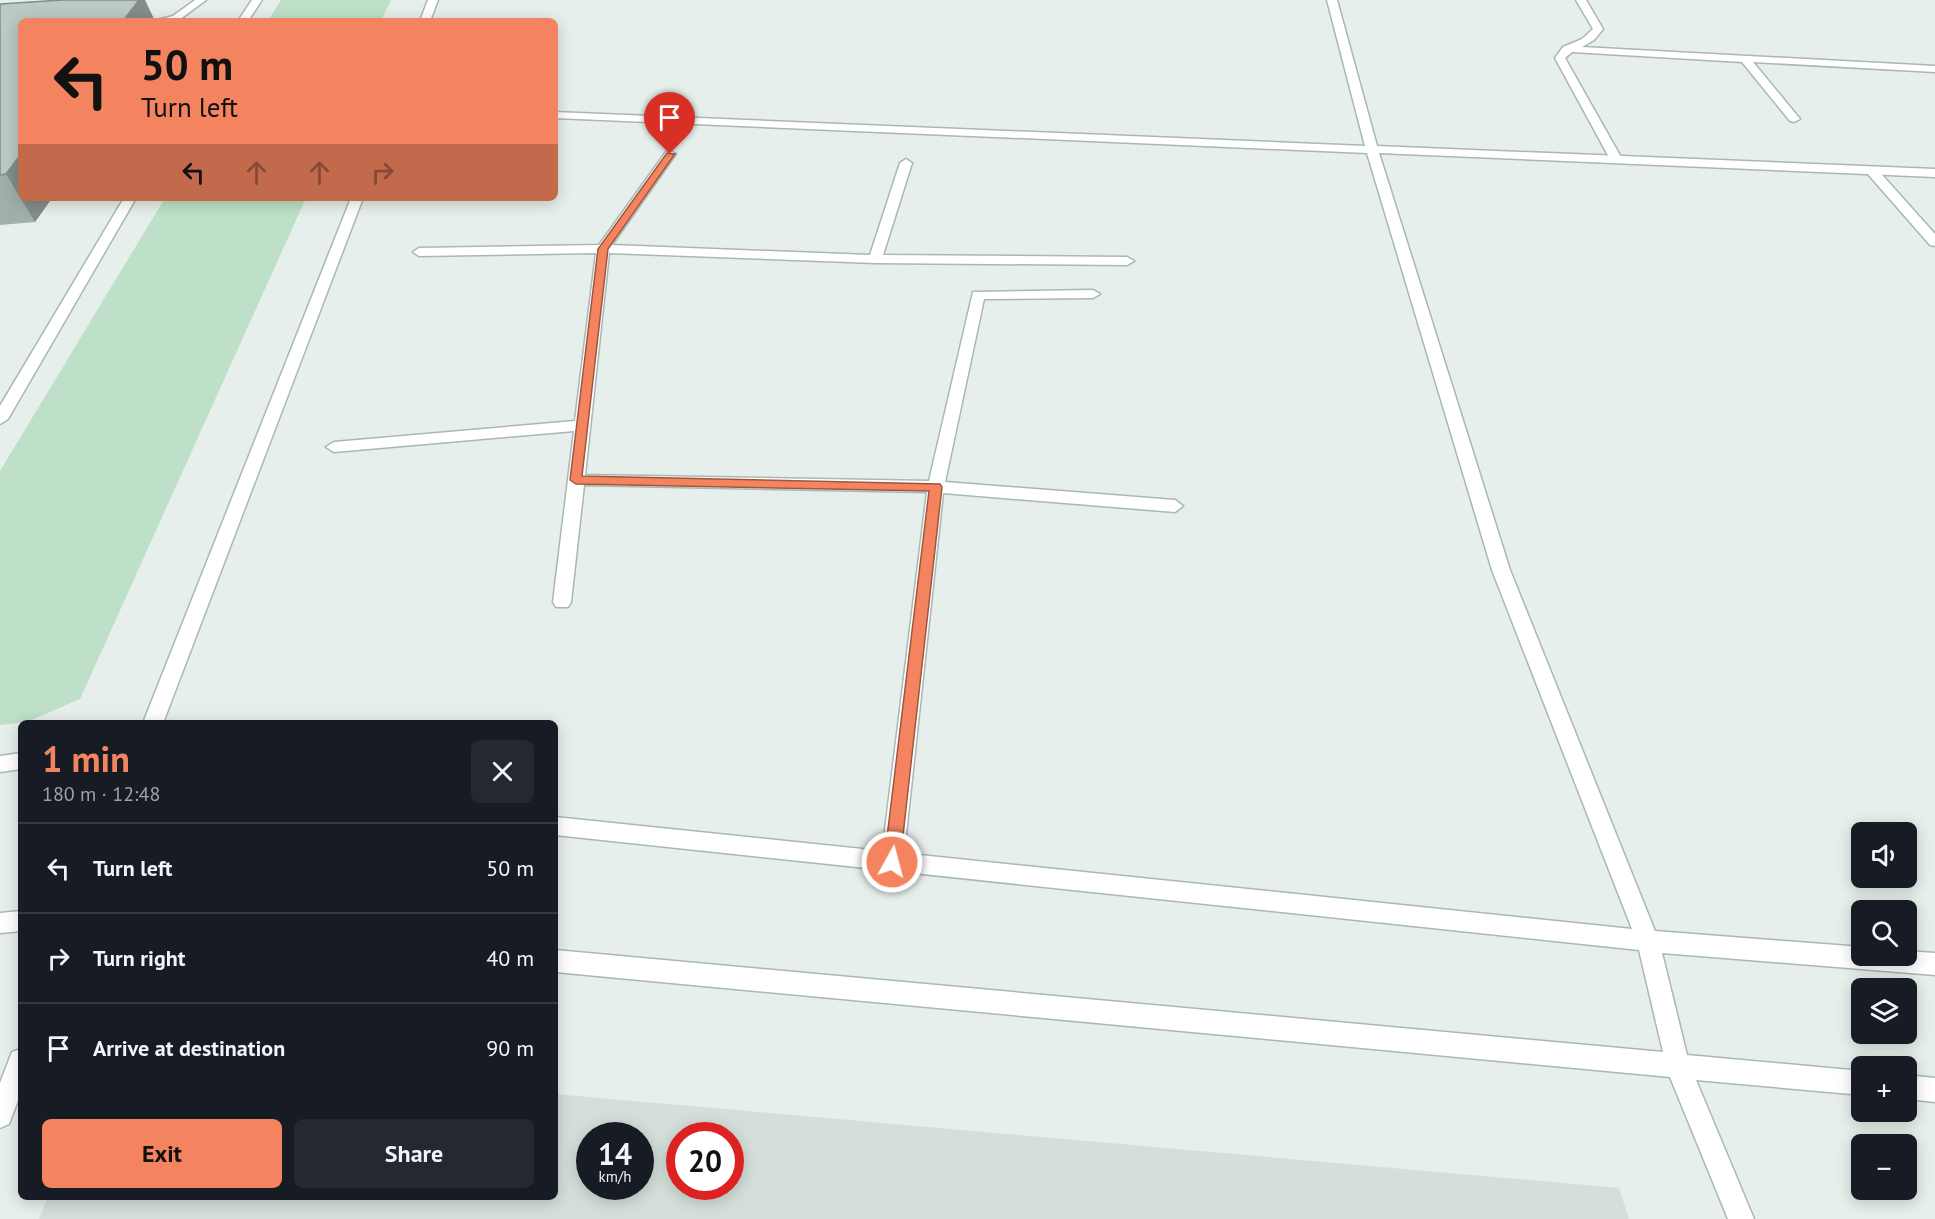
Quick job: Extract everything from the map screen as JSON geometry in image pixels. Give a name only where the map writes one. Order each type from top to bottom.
[{"type":"street","points":[[176,18],[201,0]]},
{"type":"street","points":[[245,18],[257,0]]},
{"type":"street","points":[[426,18],[433,0]]},
{"type":"street","points":[[1332,0],[1372,149],[1500,570],[1648,941],[1678,1066],[1741,1219]]},
{"type":"street","points":[[1581,0],[1598,29],[1594,36],[1567,49],[1560,58],[1616,159]]},
{"type":"street","points":[[1567,49],[1935,69]]},
{"type":"street","points":[[1744,58],[1794,119]]},
{"type":"street","points":[[558,115],[1935,173]]},
{"type":"street","points":[[562,602],[603,249],[670,154]]},
{"type":"street","points":[[874,259],[906,163]]},
{"type":"street","points":[[1871,170],[1935,243]]},
{"type":"street","points":[[0,419],[128,201]]},
{"type":"street","points":[[154,720],[356,201]]},
{"type":"street","points":[[419,252],[603,249],[874,259],[1127,261]]},
{"type":"street","points":[[892,862],[936,487],[978,295],[1093,294]]},
{"type":"street","points":[[334,447],[584,425]]},
{"type":"street","points":[[576,480],[936,487],[1175,506]]},
{"type":"street","points":[[0,764],[18,761]]},
{"type":"street","points":[[558,826],[1648,941],[1935,964]]},
{"type":"street","points":[[0,923],[18,921]]},
{"type":"street","points":[[558,961],[1851,1082]]},
{"type":"street","points":[[0,1115],[18,1069]]},
{"type":"street","points":[[1917,1088],[1935,1090]]},
{"type":"shaded area","points":[[558,1094],[1619,1188],[1629,1219],[39,1219],[47,1200],[558,1200]]},
{"type":"green space","points":[[281,0],[391,0],[382,18],[270,18]]},
{"type":"green space","points":[[163,201],[305,201],[80,699],[32,720],[18,720],[18,723],[0,725],[0,471]]},
{"type":"building","points":[[62,0],[139,0],[125,18],[18,18],[18,158],[6,174],[0,175],[0,4]]},
{"type":"route","points":[[670,154],[603,249],[576,480],[936,487],[892,862]]}]
